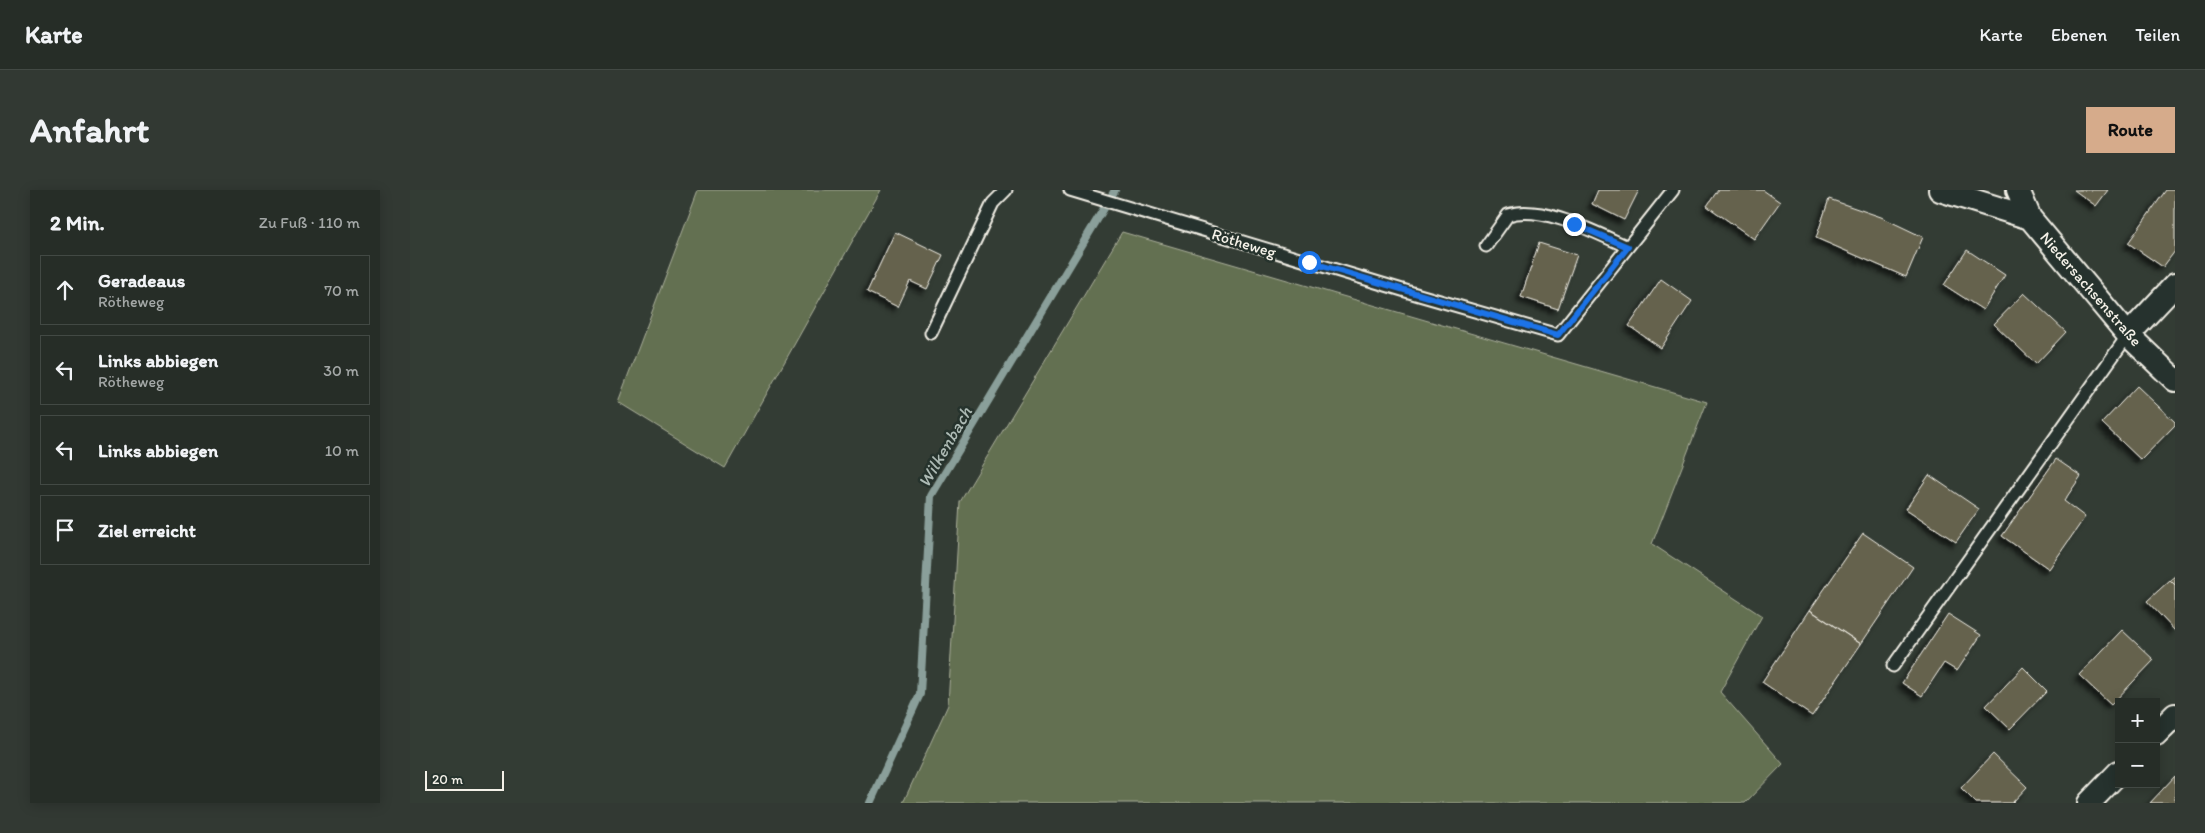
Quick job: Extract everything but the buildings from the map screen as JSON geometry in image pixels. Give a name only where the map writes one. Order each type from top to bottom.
[{"type":"street","points":[[1940,190],[2030,218]]},
{"type":"street","name":"Niedersachsenstraße","points":[[2018,190],[2030,218],[2128,335],[2175,380]]},
{"type":"street","points":[[2128,335],[2175,286]]},
{"type":"street","points":[[2160,730],[2175,715]]},
{"type":"street","points":[[2089,803],[2115,776]]},
{"type":"lane","points":[[931,334],[993,203],[1006,190]]},
{"type":"lane","name":"Rötheweg","points":[[1070,190],[1558,335],[1673,190]]},
{"type":"lane","points":[[1486,246],[1508,215],[1524,211],[1574,224],[1628,247]]},
{"type":"lane","points":[[1892,666],[2128,335]]},
{"type":"green space","points":[[698,190],[881,190],[725,468],[618,402]]},
{"type":"green space","points":[[1122,232],[1707,402],[1652,544],[1762,616],[1720,692],[1783,764],[1745,803],[903,803],[948,705],[960,502]]},
{"type":"waterway","name":"Wilkenbach","points":[[870,803],[920,694],[931,496],[1115,190]]},
{"type":"route","points":[[1309,262],[1558,335],[1628,247],[1574,224]]}]
